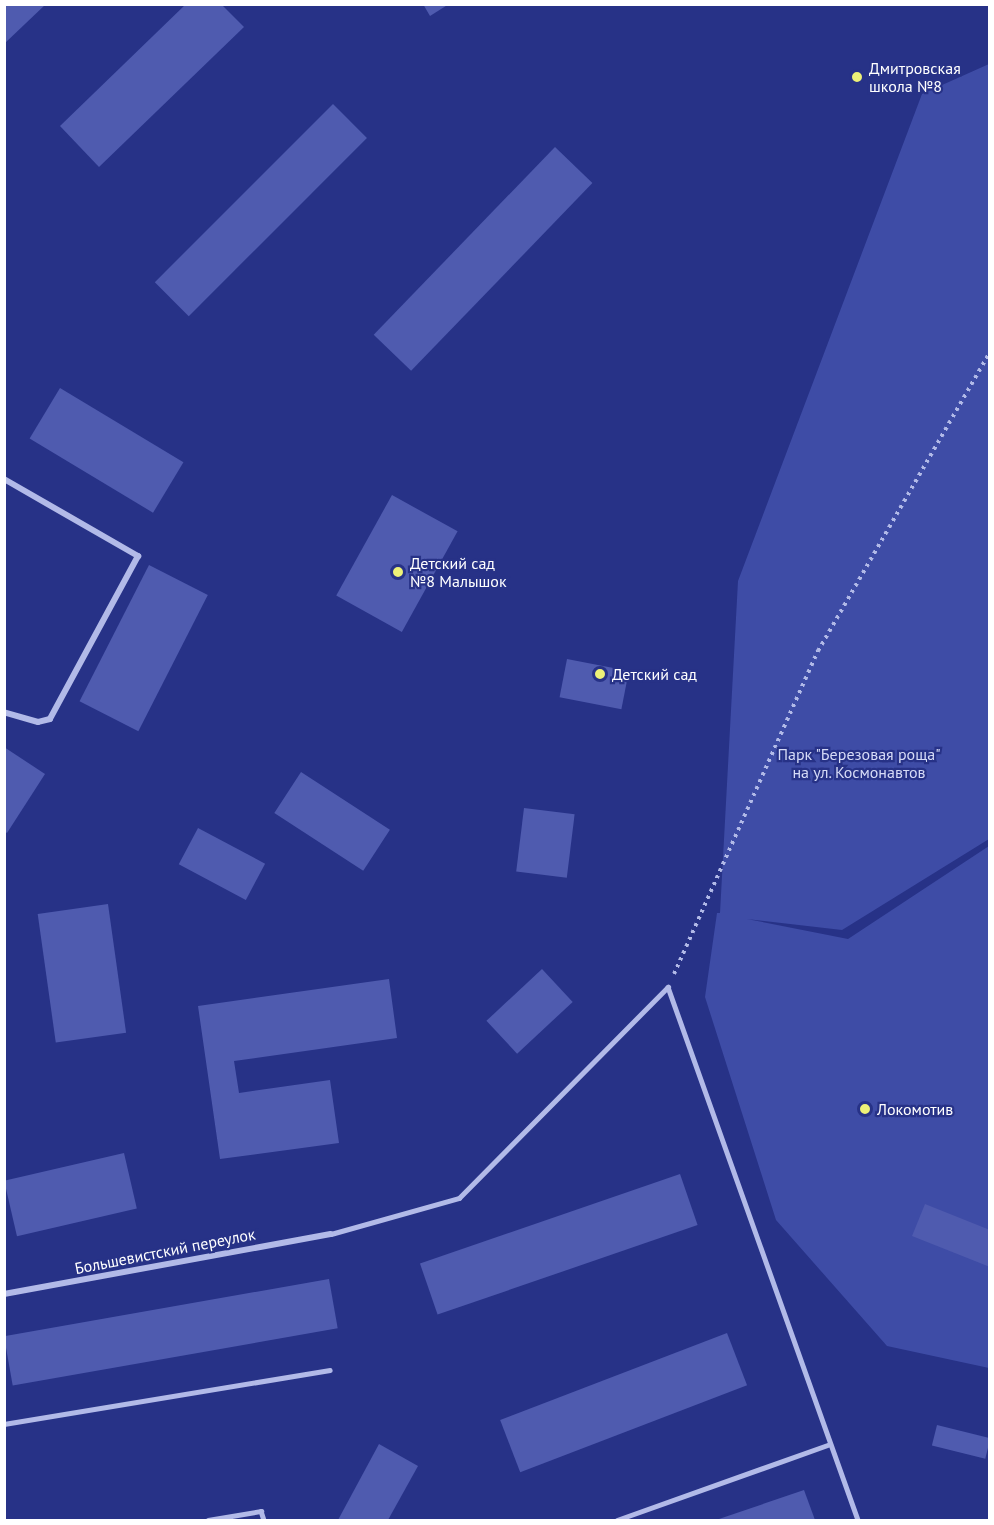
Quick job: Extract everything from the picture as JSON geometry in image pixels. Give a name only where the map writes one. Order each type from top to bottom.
[{"type":"street","points":[[4,479],[138,556],[50,718],[38,722],[4,711]]},
{"type":"street","name":"Большевистский переулок","points":[[4,1294],[331,1234]]},
{"type":"lane","points":[[331,1234],[459,1198],[668,987],[858,1521]]},
{"type":"lane","points":[[4,1424],[330,1370]]},
{"type":"lane","points":[[617,1521],[830,1444]]},
{"type":"lane","points":[[208,1521],[261,1511],[264,1521]]},
{"type":"path","points":[[668,987],[818,651],[990,352]]},
{"type":"green space","name":"Парк \"Березовая роща\" на ул. Космонавтов","points":[[989,64],[989,839],[842,930],[747,919],[848,939],[989,846],[989,1368],[887,1346],[776,1220],[705,997],[717,913],[720,913],[738,581],[922,94]]},
{"type":"building","points":[[4,4],[46,4],[4,44]]},
{"type":"building","points":[[423,4],[449,4],[430,16]]},
{"type":"building","points":[[185,5],[222,5],[244,27],[99,167],[60,126]]},
{"type":"building","points":[[333,104],[367,138],[189,316],[155,282]]},
{"type":"building","points":[[555,147],[592,183],[411,371],[374,335]]},
{"type":"building","points":[[60,388],[183,462],[153,513],[30,439]]},
{"type":"building","points":[[392,495],[458,531],[402,632],[336,596]]},
{"type":"building","points":[[149,565],[208,595],[138,731],[80,701]]},
{"type":"building","points":[[567,659],[629,671],[621,709],[560,697]]},
{"type":"building","points":[[4,747],[45,774],[7,833],[4,831]]},
{"type":"building","points":[[301,772],[390,830],[363,871],[274,813]]},
{"type":"building","points":[[524,808],[575,814],[567,878],[516,872]]},
{"type":"building","points":[[198,828],[265,864],[246,900],[179,864]]},
{"type":"building","points":[[108,904],[126,1033],[56,1043],[38,914]]},
{"type":"building","points":[[542,969],[573,1002],[517,1054],[486,1021]]},
{"type":"building","points":[[389,979],[397,1038],[234,1061],[239,1093],[330,1080],[339,1143],[220,1159],[198,1006]]},
{"type":"building","points":[[124,1153],[137,1209],[17,1236],[4,1181]]},
{"type":"building","points":[[680,1174],[698,1225],[438,1315],[420,1264]]},
{"type":"building","points":[[925,1204],[990,1230],[990,1267],[912,1236]]},
{"type":"building","points":[[329,1279],[338,1328],[13,1386],[4,1336]]},
{"type":"building","points":[[727,1333],[747,1385],[520,1472],[500,1420]]},
{"type":"building","points":[[937,1425],[990,1438],[985,1459],[932,1445]]},
{"type":"building","points":[[379,1444],[418,1466],[388,1520],[338,1520]]},
{"type":"building","points":[[804,1490],[815,1520],[716,1520]]},
{"type":"place","name":"Дмитровская школа №8","points":[[857,77]]},
{"type":"place","name":"Детский сад №8 Малышок","points":[[398,572]]},
{"type":"place","name":"Детский сад","points":[[600,674]]},
{"type":"place","name":"Локомотив","points":[[865,1109]]}]
